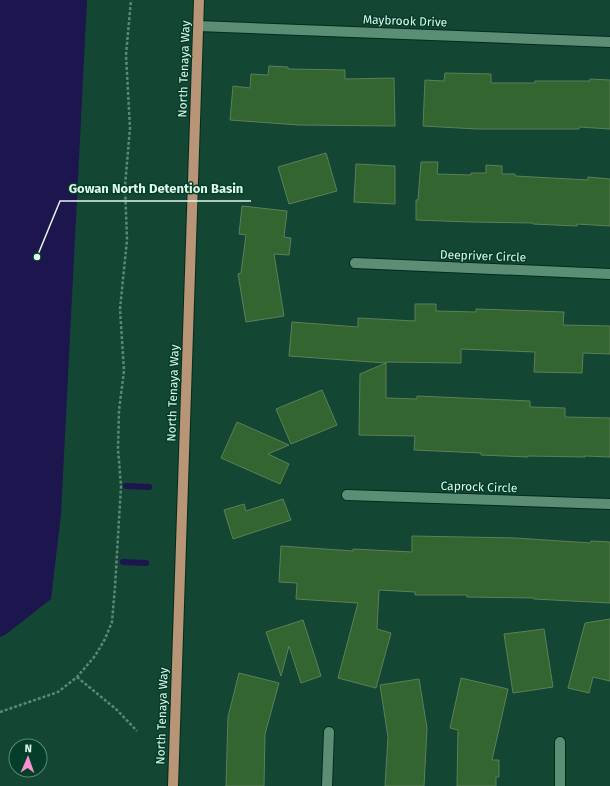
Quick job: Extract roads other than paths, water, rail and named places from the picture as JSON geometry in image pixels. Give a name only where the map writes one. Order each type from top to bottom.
[{"type":"main road","name":"North Tenaya Way","points":[[173,786],[199,0]]},
{"type":"street","name":"Maybrook Drive","points":[[198,26],[610,42]]},
{"type":"street","name":"Deepriver Circle","points":[[355,264],[610,274]]},
{"type":"street","name":"Caprock Circle","points":[[347,495],[610,504]]},
{"type":"street","points":[[327,786],[329,732]]},
{"type":"street","points":[[560,742],[560,786]]},
{"type":"waterway","points":[[126,486],[149,487]]},
{"type":"waterway","points":[[123,562],[146,563]]},
{"type":"place","name":"Gowan North Detention Basin","points":[[37,257]]}]
